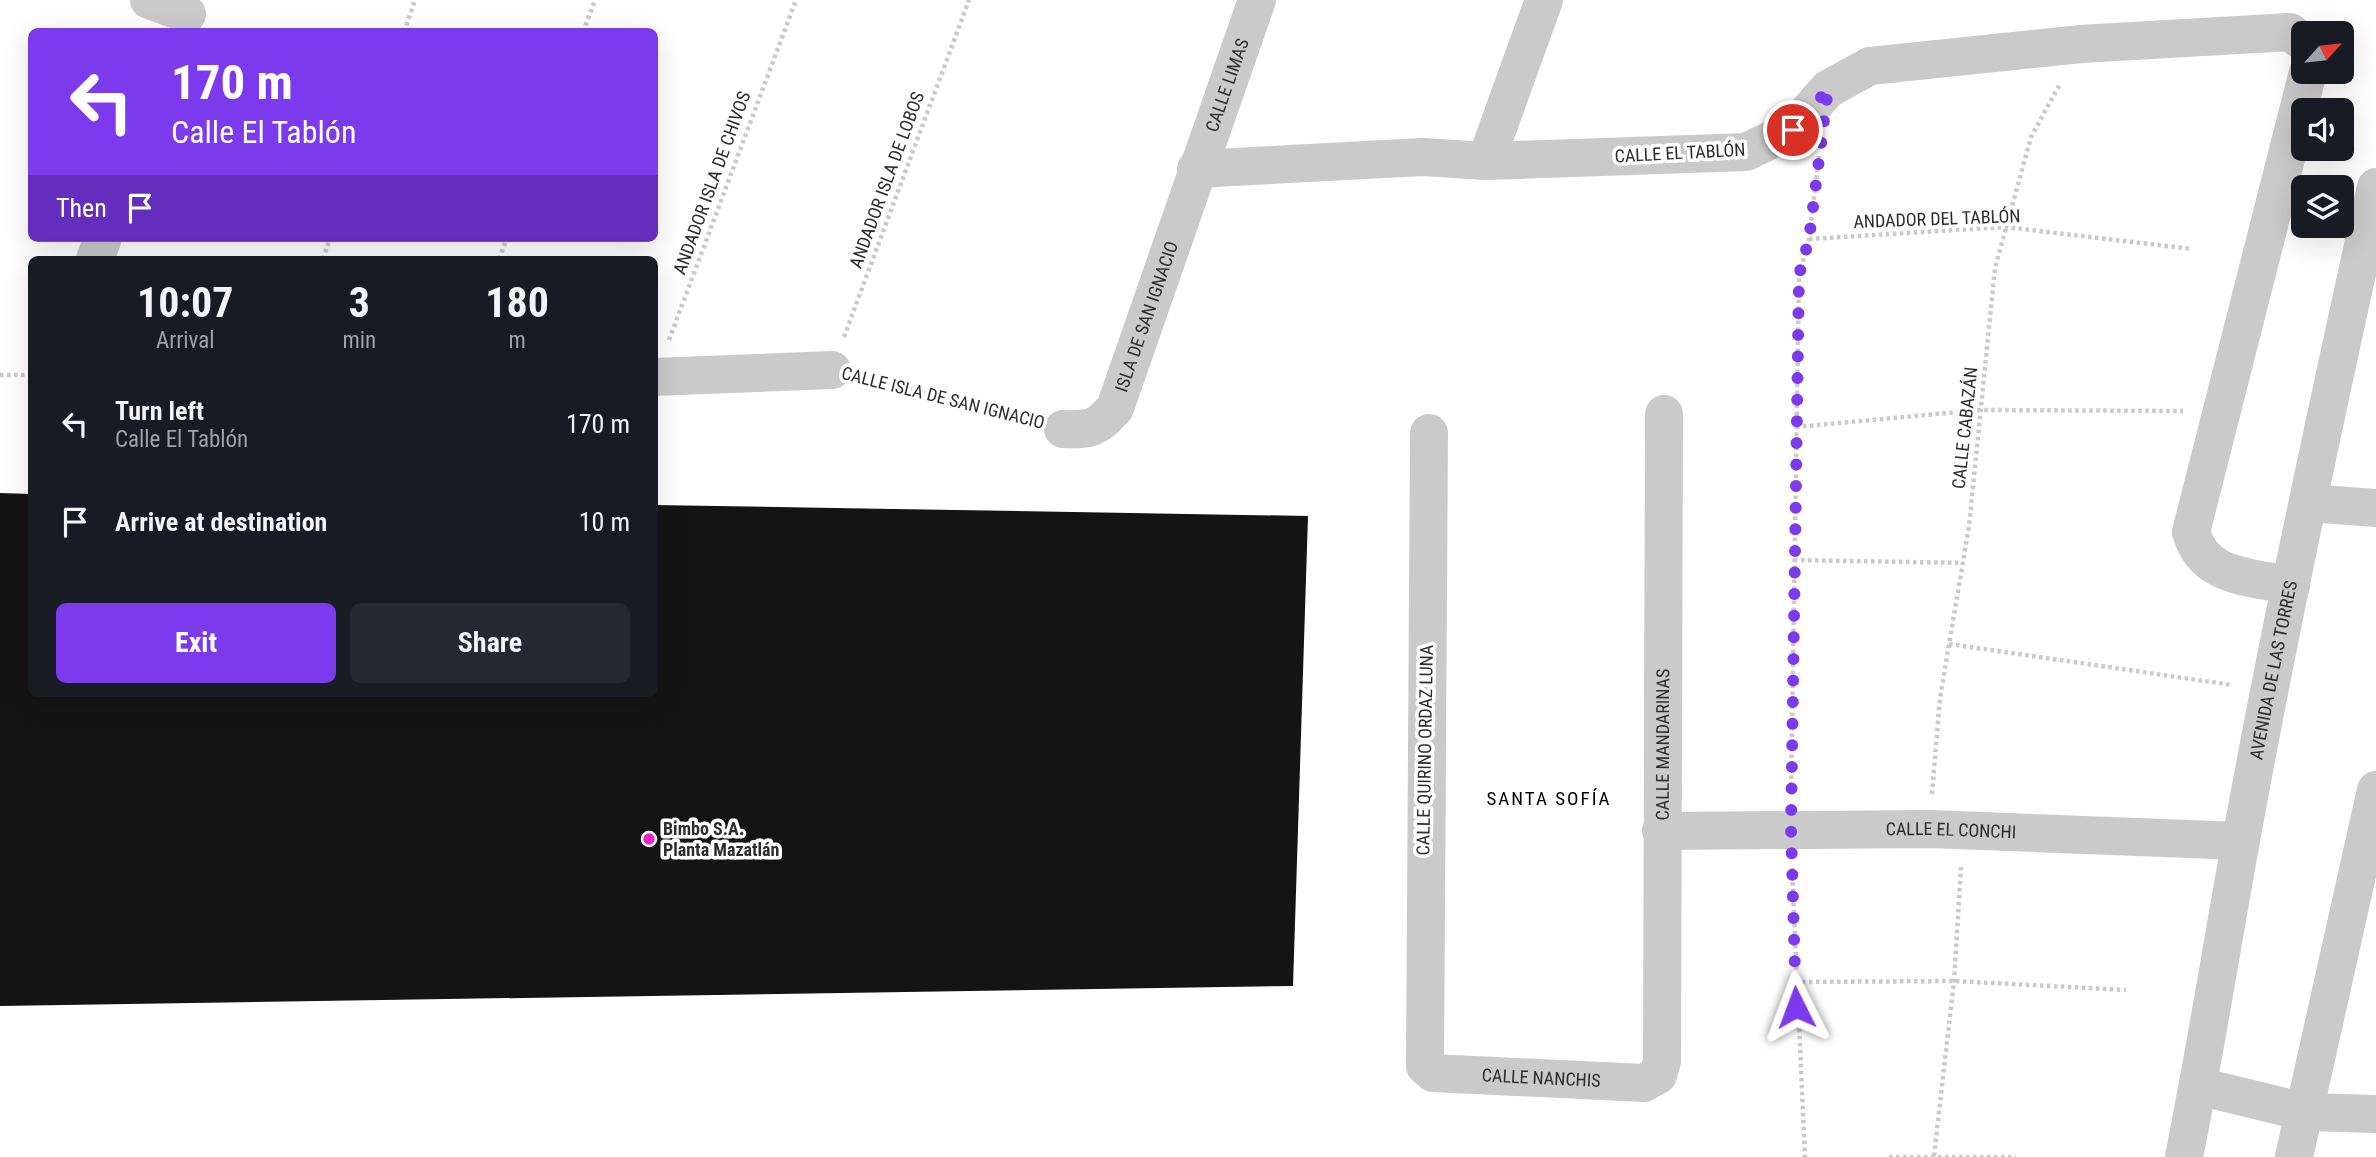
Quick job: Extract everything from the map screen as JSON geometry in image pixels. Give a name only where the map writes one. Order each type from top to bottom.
[{"type":"street","points":[[149,0],[187,15]]},
{"type":"street","name":"CALLE LIMAS","points":[[1196,169],[1257,0]]},
{"type":"street","points":[[1486,161],[1544,0]]},
{"type":"street","name":"CALLE EL TABLÓN","points":[[1196,169],[1423,157],[1486,161],[1746,152],[1793,130],[1828,89],[1870,66],[2081,44],[2291,33]]},
{"type":"street","points":[[2291,586],[2218,569],[2206,562],[2196,549],[2191,532],[2296,84]]},
{"type":"street","name":"ISLA DE SAN IGNACIO","points":[[1063,429],[1085,430],[1100,425],[1115,408],[1196,169]]},
{"type":"street","name":"AVENIDA DE LAS TORRES","points":[[2184,1157],[2241,841],[2291,586],[2376,187]]},
{"type":"street","name":"CALLE ISLA DE SAN IGNACIO","points":[[658,377],[832,370]]},
{"type":"street","name":"CALLE MANDARINAS","points":[[1658,1075],[1662,1061],[1664,414]]},
{"type":"street","name":"CALLE QUIRINO ORDAZ LUNA","points":[[1425,1066],[1429,433]]},
{"type":"street","points":[[2308,503],[2376,508]]},
{"type":"street","points":[[2294,1157],[2376,790]]},
{"type":"street","name":"CALLE EL CONCHI","points":[[1661,831],[1946,830],[2241,841]]},
{"type":"street","name":"CALLE NANCHIS","points":[[1425,1066],[1433,1073],[1644,1083],[1658,1075]]},
{"type":"street","points":[[2198,1086],[2305,1112],[2376,1114]]},
{"type":"path","points":[[405,28],[415,0]]},
{"type":"path","points":[[584,28],[594,0]]},
{"type":"path","name":"ANDADOR ISLA DE CHIVOS","points":[[658,369],[796,0]]},
{"type":"path","name":"ANDADOR ISLA DE LOBOS","points":[[832,370],[969,0]]},
{"type":"path","name":"CALLE CABAZÁN","points":[[1934,1156],[1954,981],[1940,698],[1963,563],[1995,268],[2031,137],[2081,44]]},
{"type":"path","points":[[1805,1157],[1795,982],[1791,829],[1799,275],[1809,239],[1828,89]]},
{"type":"path","name":"ANDADOR DEL TABLÓN","points":[[1809,239],[2006,227],[2192,249]]},
{"type":"path","name":"CALLE ISLA DE SAN IGNACIO","points":[[832,370],[1063,429]]},
{"type":"path","points":[[0,375],[28,375]]},
{"type":"path","points":[[1796,427],[1980,410],[2170,409],[2220,416]]},
{"type":"path","points":[[1794,560],[1963,563]]},
{"type":"path","points":[[1949,645],[2271,690]]},
{"type":"path","points":[[1795,982],[1954,981],[2126,990]]},
{"type":"path","points":[[1889,1157],[2016,1157]]},
{"type":"building","name":"Bimbo S.A. Planta Mazatlán","points":[[0,493],[28,494],[28,697],[658,697],[658,505],[1308,516],[1293,986],[0,1006]]},
{"type":"place","name":"Bimbo S.A. Planta Mazatlán","points":[[649,839]]},
{"type":"district","name":"SANTA SOFÍA","points":[[1549,798]]},
{"type":"route","points":[[1793,130],[1828,89],[1809,239],[1799,275],[1791,829],[1796,1007]]}]
